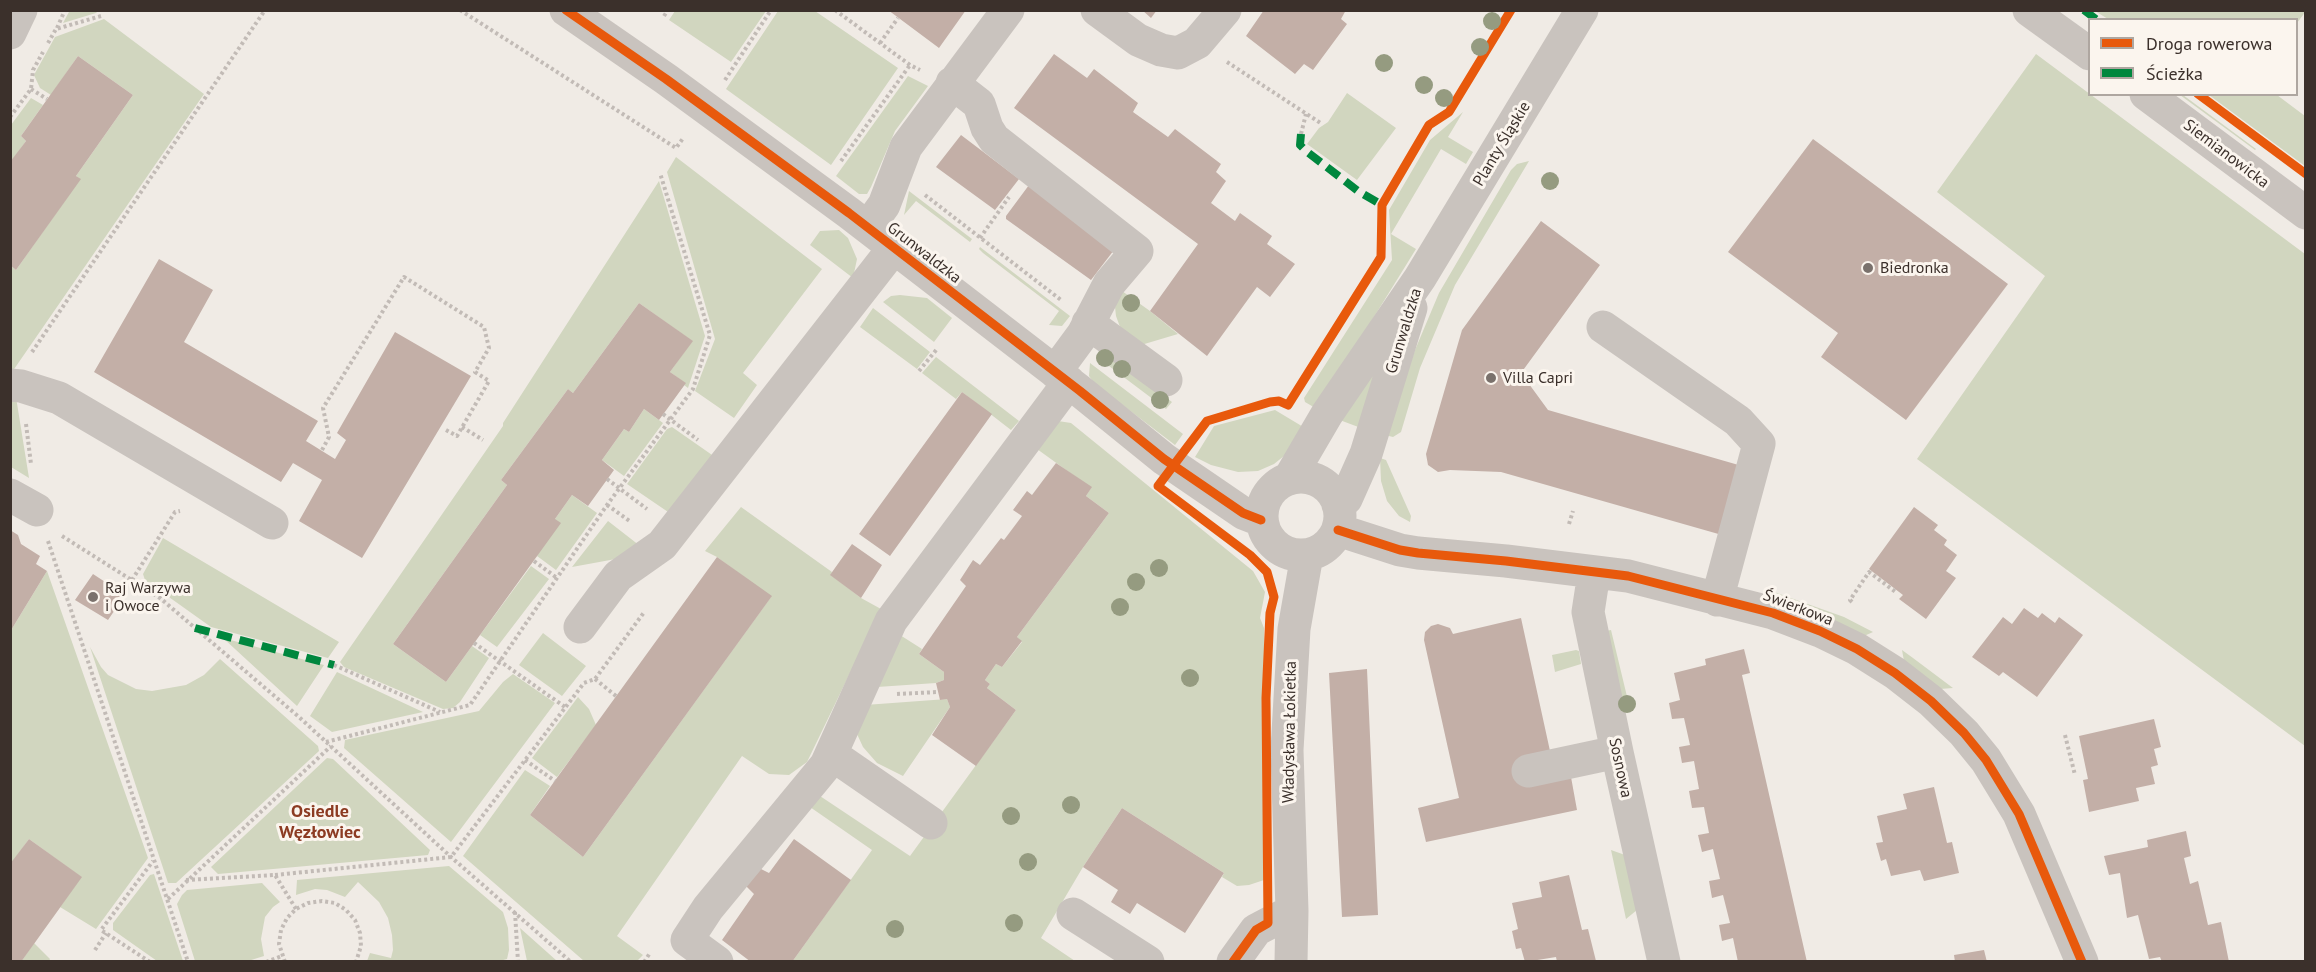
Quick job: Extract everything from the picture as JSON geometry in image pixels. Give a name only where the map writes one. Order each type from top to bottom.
[{"type":"street","points":[[10,33],[21,10]]},
{"type":"street","name":"Grunwaldzka","points":[[566,10],[666,79],[868,227],[893,249],[1062,377],[1187,476],[1243,513],[1261,520]]},
{"type":"street","points":[[868,227],[884,205],[906,147],[1008,10]]},
{"type":"street","points":[[1097,10],[1138,40],[1161,50],[1178,53],[1197,43],[1225,10]]},
{"type":"street","name":"Planty Śląskie","points":[[1420,278],[1582,10]]},
{"type":"street","points":[[2029,10],[2088,53]]},
{"type":"street","points":[[952,83],[979,104],[987,128],[994,139],[1137,251],[1109,284],[1077,313]]},
{"type":"street","name":"Siemianowicka","points":[[2149,96],[2306,213]]},
{"type":"street","points":[[580,627],[618,576],[662,545],[893,249]]},
{"type":"street","name":"Grunwaldzka","points":[[1289,478],[1327,414],[1420,278]]},
{"type":"street","name":"Grunwaldzka","points":[[1338,518],[1366,454],[1420,278]]},
{"type":"street","points":[[717,962],[687,940],[708,908],[826,765],[891,621],[1062,377],[1083,334],[1077,313]]},
{"type":"street","points":[[1077,313],[1166,380]]},
{"type":"street","points":[[1603,327],[1738,422],[1759,444],[1717,600]]},
{"type":"street","points":[[10,385],[21,386],[58,398],[273,523]]},
{"type":"street","points":[[1289,478],[1307,478],[1324,485],[1333,494],[1338,518],[1328,545],[1307,555],[1289,554],[1273,544],[1267,537],[1261,520],[1263,505],[1270,491],[1289,478]]},
{"type":"street","name":"Świerkowa","points":[[1338,518],[1409,551],[1628,576],[1717,600],[1751,606],[1820,631],[1857,649],[1895,673],[1931,701],[1964,733],[1986,760],[2019,814],[2082,962]]},
{"type":"street","name":"Władysława Łokietka","points":[[1291,962],[1292,911],[1287,750],[1294,629],[1307,555]]},
{"type":"street","name":"Sosnowa","points":[[1594,573],[1588,612],[1664,962]]},
{"type":"street","points":[[831,753],[931,823]]},
{"type":"street","points":[[1528,771],[1617,753]]},
{"type":"street","points":[[1233,962],[1256,930],[1292,911]]},
{"type":"street","points":[[1073,914],[1148,962]]},
{"type":"path","points":[[10,117],[31,89],[33,70],[65,10]]},
{"type":"path","points":[[460,10],[676,148]]},
{"type":"path","points":[[664,16],[668,10]]},
{"type":"path","points":[[835,10],[910,65],[917,67]]},
{"type":"path","points":[[56,28],[101,16]]},
{"type":"path","points":[[880,43],[898,18]]},
{"type":"path","points":[[1228,63],[1322,124]]},
{"type":"path","points":[[819,191],[910,65]]},
{"type":"path","points":[[31,89],[47,99]]},
{"type":"path","points":[[1301,134],[1306,114]]},
{"type":"path","points":[[980,238],[1031,168]]},
{"type":"path","points":[[326,742],[470,705],[620,488],[693,389],[710,335],[660,173]]},
{"type":"path","points":[[922,193],[1077,313]]},
{"type":"path","points":[[322,450],[329,437],[323,408],[404,277],[484,327],[489,348],[475,372],[489,381],[457,436],[446,430]]},
{"type":"path","points":[[919,371],[937,350]]},
{"type":"path","points":[[663,414],[670,419]]},
{"type":"path","points":[[462,427],[483,440]]},
{"type":"path","points":[[608,479],[620,488]]},
{"type":"path","points":[[132,580],[175,512],[230,498]]},
{"type":"path","points":[[1569,524],[1573,511]]},
{"type":"path","points":[[33,512],[160,598],[331,746],[571,962]]},
{"type":"path","points":[[534,561],[557,578]]},
{"type":"path","points":[[1852,602],[1850,600],[1869,572],[1897,593]]},
{"type":"path","points":[[186,880],[275,875],[451,856],[584,684],[595,679],[645,611]]},
{"type":"path","points":[[474,644],[566,707]]},
{"type":"path","points":[[334,665],[441,713]]},
{"type":"path","points":[[595,679],[616,696]]},
{"type":"path","points":[[2065,735],[2075,775]]},
{"type":"path","points":[[168,899],[331,746]]},
{"type":"path","points":[[525,760],[555,781]]},
{"type":"path","points":[[150,962],[101,930],[154,861]]},
{"type":"path","points":[[275,875],[296,909]]},
{"type":"path","points":[[285,962],[279,944],[281,930],[287,918],[296,909],[308,903],[322,901],[335,903],[355,920],[360,933],[361,946],[356,962]]},
{"type":"path","points":[[515,912],[518,962]]},
{"type":"path","points":[[95,950],[106,933]]},
{"type":"path","points":[[644,962],[650,954]]},
{"type":"path","points":[[267,962],[282,956]]},
{"type":"green space","points":[[70,10],[98,10],[98,11],[63,23]]},
{"type":"green space","points":[[675,11],[766,11],[731,62],[669,20]]},
{"type":"green space","points":[[778,11],[815,11],[898,68],[831,165],[726,89]]},
{"type":"green space","points":[[2095,11],[2306,11],[2298,22],[2298,18],[2106,18]]},
{"type":"green space","points":[[104,19],[204,94],[10,375],[10,265],[16,270],[80,179],[76,176],[133,95],[78,56],[51,95],[40,88],[34,75],[55,37]]},
{"type":"green space","points":[[2036,54],[2088,93],[2088,96],[2092,96],[2305,254],[2305,746],[1917,459],[2045,276],[1937,192]]},
{"type":"green space","points":[[908,76],[928,86],[895,131],[867,194],[859,194],[836,176]]},
{"type":"green space","points":[[1347,93],[1396,128],[1357,180],[1307,144],[1319,128],[1328,122]]},
{"type":"green space","points":[[2181,96],[2184,96],[2255,150]]},
{"type":"green space","points":[[2210,96],[2278,96],[2305,116],[2305,166]]},
{"type":"green space","points":[[31,98],[43,105],[21,136],[26,141],[11,162],[11,125]]},
{"type":"green space","points":[[1463,112],[1448,137],[1473,152],[1466,164],[1441,149],[1391,234],[1416,249],[1317,409],[1305,402],[1304,398],[1392,260],[1389,210],[1430,140]]},
{"type":"green space","points":[[676,157],[822,269],[743,373],[757,385],[734,418],[695,391],[715,339],[667,172]]},
{"type":"green space","points":[[1529,161],[1455,285],[1420,368],[1401,432],[1393,437],[1385,435],[1415,350],[1439,293],[1511,170],[1517,164]]},
{"type":"green space","points":[[659,181],[705,336],[688,388],[670,372],[692,341],[639,303],[573,393],[568,389],[501,480],[507,485],[393,644],[446,682],[472,646],[489,658],[460,702],[453,708],[443,709],[344,667],[340,662],[503,426]]},
{"type":"green space","points":[[909,191],[972,239],[970,242],[916,201],[904,215]]},
{"type":"green space","points":[[839,230],[848,238],[857,259],[853,278],[810,245],[820,231]]},
{"type":"green space","points":[[980,247],[1070,316],[1062,326],[1049,325],[1059,311],[983,253]]},
{"type":"green space","points":[[1122,291],[1178,334],[1141,345],[1120,327],[1116,316],[1115,307]]},
{"type":"green space","points":[[891,296],[927,298],[952,318],[934,342],[883,302]]},
{"type":"green space","points":[[873,308],[930,352],[917,369],[860,327]]},
{"type":"green space","points":[[1388,339],[1361,428],[1337,419]]},
{"type":"green space","points":[[1098,354],[1108,354],[1172,402],[1166,409],[1101,360]]},
{"type":"green space","points":[[936,357],[1019,421],[1011,430],[962,392],[956,399],[922,373]]},
{"type":"green space","points":[[1090,363],[1183,434],[1175,445],[1095,384],[1089,376]]},
{"type":"green space","points":[[11,391],[15,391],[29,478],[11,467]]},
{"type":"green space","points":[[644,409],[663,423],[624,476],[602,460],[624,429],[629,432]]},
{"type":"green space","points":[[1275,410],[1305,428],[1284,456],[1274,464],[1258,471],[1238,472],[1211,465],[1195,457],[1214,426]]},
{"type":"green space","points":[[1058,421],[1071,423],[1253,571],[1265,592],[1260,618],[1264,628],[1264,880],[1237,886],[1222,877],[1224,873],[1122,808],[1083,867],[1041,938],[1075,961],[792,962],[872,850],[810,807],[820,796],[910,856],[1016,710],[987,688],[990,684],[985,680],[996,664],[1002,667],[1022,642],[1017,637],[1109,513],[1086,496],[1091,488],[1037,449]]},
{"type":"green space","points":[[672,427],[715,457],[671,514],[627,484],[667,429]]},
{"type":"green space","points":[[1380,458],[1386,460],[1411,516],[1410,522],[1399,516],[1387,501],[1381,481]]},
{"type":"green space","points":[[572,495],[597,513],[556,570],[537,556],[555,519]]},
{"type":"green space","points":[[741,507],[832,572],[831,575],[861,598],[881,609],[807,762],[789,775],[769,774],[742,756],[617,936],[643,955],[637,961],[584,961],[463,856],[525,770],[550,786],[530,815],[583,857],[771,597],[717,557],[705,551]]},
{"type":"green space","points":[[608,521],[644,549],[632,556],[572,567]]},
{"type":"green space","points":[[163,538],[339,642],[328,658],[211,627],[145,580],[143,574]]},
{"type":"green space","points":[[531,566],[549,579],[497,647],[480,635]]},
{"type":"green space","points":[[47,571],[148,858],[96,929],[60,907],[81,877],[29,839],[11,864],[10,632]]},
{"type":"green space","points":[[1774,592],[1844,617],[1873,632],[1864,636],[1776,599]]},
{"type":"green space","points":[[1611,630],[1630,709],[1621,706],[1606,631]]},
{"type":"green space","points":[[543,633],[586,666],[562,696],[519,665]]},
{"type":"green space","points":[[900,635],[922,649],[919,654],[944,672],[944,680],[936,683],[877,687]]},
{"type":"green space","points":[[223,638],[324,665],[297,706]]},
{"type":"green space","points":[[90,647],[108,675],[136,689],[152,691],[186,685],[204,675],[220,659],[318,746],[319,751],[176,883],[168,883]]},
{"type":"green space","points":[[1902,650],[1953,688],[1940,689],[1904,661]]},
{"type":"green space","points":[[1579,651],[1581,664],[1555,672],[1552,655]]},
{"type":"green space","points":[[337,672],[423,712],[332,732],[310,716]]},
{"type":"green space","points":[[513,674],[555,703],[451,842],[344,748],[345,740],[479,711],[503,682]]},
{"type":"green space","points":[[578,697],[589,709],[596,725],[557,777],[532,758]]},
{"type":"green space","points":[[947,699],[950,707],[903,776],[877,763],[863,747],[857,734],[865,705]]},
{"type":"green space","points":[[327,758],[333,759],[430,850],[428,855],[218,874],[211,867]]},
{"type":"green space","points":[[1611,850],[1625,855],[1637,910],[1626,919]]},
{"type":"green space","points":[[449,866],[503,912],[508,928],[507,959],[496,962],[367,961],[370,953],[391,958],[392,935],[388,918],[379,902],[358,882],[345,897],[327,890],[315,889],[296,895],[297,880]]},
{"type":"green space","points":[[154,874],[183,961],[157,961],[113,930],[113,923],[150,875]]},
{"type":"green space","points":[[262,883],[280,902],[265,917],[261,939],[264,956],[248,961],[195,961],[177,904],[182,895],[187,890]]},
{"type":"green space","points":[[520,928],[557,961],[527,961]]},
{"type":"green space","points":[[34,943],[50,959],[49,961],[21,962]]},
{"type":"building","points":[[888,10],[966,10],[939,48]]},
{"type":"building","points":[[1142,10],[1157,10],[1151,18]]},
{"type":"building","points":[[1264,10],[1346,10],[1341,19],[1347,24],[1313,70],[1304,64],[1295,74],[1246,36]]},
{"type":"building","points":[[1054,54],[1087,78],[1094,69],[1138,103],[1133,112],[1168,137],[1175,129],[1221,164],[1216,172],[1226,181],[1211,203],[1235,221],[1240,213],[1272,236],[1267,244],[1295,264],[1270,297],[1257,287],[1207,356],[1150,311],[1198,244],[1014,108]]},
{"type":"building","points":[[78,56],[133,95],[76,176],[81,179],[16,270],[10,265],[10,162],[26,141],[21,136]]},
{"type":"building","points":[[961,135],[1019,179],[995,210],[936,167]]},
{"type":"building","name":"Biedronka","points":[[1813,139],[2008,284],[1906,420],[1821,357],[1838,333],[1728,252]]},
{"type":"building","points":[[1029,185],[1114,250],[1091,280],[1006,219]]},
{"type":"building","name":"Villa Capri","points":[[1541,221],[1600,265],[1521,373],[1548,410],[1742,466],[1722,535],[1501,472],[1450,470],[1438,472],[1428,465],[1426,454],[1462,330]]},
{"type":"building","points":[[159,259],[213,290],[184,342],[318,421],[306,441],[335,459],[346,440],[337,433],[395,332],[471,376],[362,558],[299,521],[322,480],[293,463],[281,482],[94,372]]},
{"type":"building","points":[[639,303],[693,341],[670,372],[686,383],[659,420],[644,409],[629,432],[624,429],[602,460],[614,470],[588,506],[572,495],[555,519],[561,523],[446,682],[393,644],[507,485],[501,480],[568,389],[573,393]]},
{"type":"building","points":[[962,392],[992,414],[890,556],[859,534]]},
{"type":"building","points":[[1056,463],[1092,487],[1086,496],[1109,513],[1017,637],[1022,641],[1002,667],[996,664],[985,680],[990,684],[987,688],[1016,710],[976,766],[932,735],[950,707],[947,699],[940,700],[936,683],[944,680],[944,672],[919,654],[966,586],[960,580],[973,560],[980,565],[1001,538],[1004,540],[1022,516],[1013,510],[1027,491],[1032,495]]},
{"type":"building","points":[[1914,507],[1938,525],[1934,530],[1947,540],[1944,545],[1957,555],[1946,571],[1956,578],[1926,619],[1899,599],[1903,595],[1869,569]]},
{"type":"building","points":[[10,530],[18,535],[21,544],[40,556],[36,564],[47,571],[10,632]]},
{"type":"building","points":[[852,544],[882,565],[861,598],[830,575]]},
{"type":"building","points":[[717,557],[772,596],[583,857],[530,815]]},
{"type":"building","points":[[93,574],[125,595],[108,620],[75,600]]},
{"type":"building","points":[[2024,608],[2038,618],[2042,613],[2055,623],[2059,617],[2083,635],[2037,697],[2003,672],[1999,676],[1972,657],[2003,617],[2012,624]]},
{"type":"building","points":[[1521,618],[1550,751],[1571,777],[1577,810],[1426,842],[1418,808],[1459,798],[1424,640],[1425,632],[1431,626],[1438,624],[1450,628],[1453,634]]},
{"type":"building","points":[[1744,649],[1750,673],[1742,675],[1807,962],[1738,962],[1733,938],[1722,941],[1719,925],[1730,923],[1723,895],[1712,898],[1709,881],[1720,879],[1713,849],[1702,852],[1698,835],[1709,833],[1704,807],[1692,808],[1689,791],[1699,789],[1694,761],[1682,763],[1679,747],[1690,745],[1684,718],[1672,719],[1669,703],[1680,700],[1674,673],[1706,665],[1705,659]]},
{"type":"building","points":[[1367,669],[1378,915],[1342,917],[1329,673]]},
{"type":"building","points":[[2154,719],[2161,747],[2154,749],[2158,765],[2151,767],[2155,784],[2136,788],[2139,801],[2089,812],[2083,780],[2088,779],[2079,736]]},
{"type":"building","points":[[1934,787],[1947,843],[1952,842],[1959,873],[1924,881],[1920,870],[1891,876],[1886,859],[1881,861],[1876,843],[1883,842],[1877,816],[1907,809],[1903,794]]},
{"type":"building","points":[[1122,808],[1224,873],[1185,933],[1137,903],[1130,914],[1111,902],[1118,890],[1083,867]]},
{"type":"building","points":[[2186,831],[2191,856],[2184,858],[2190,884],[2198,881],[2208,925],[2221,922],[2229,962],[2162,962],[2160,957],[2149,959],[2138,915],[2127,918],[2120,873],[2109,875],[2104,856],[2148,847],[2147,840]]},
{"type":"building","points":[[29,839],[82,877],[21,962],[10,962],[10,864]]},
{"type":"building","points":[[794,839],[851,880],[792,962],[751,962],[722,940],[754,894],[745,885],[757,867],[769,873]]},
{"type":"building","points":[[1569,875],[1582,930],[1588,929],[1596,961],[1557,962],[1556,957],[1525,962],[1521,948],[1516,949],[1512,931],[1518,929],[1512,903],[1542,897],[1539,882]]},
{"type":"building","points":[[1984,950],[1987,962],[1955,962],[1954,955]]},
{"type":"marked path","points":[[2084,10],[2094,18]]},
{"type":"marked path","points":[[1301,134],[1300,145],[1306,151],[1358,191],[1382,205]]},
{"type":"marked path","points":[[195,628],[334,665]]},
{"type":"cycle path","points":[[566,10],[666,79],[849,213],[1080,391],[1164,459],[1243,513],[1261,520]]},
{"type":"cycle path","points":[[1233,962],[1256,930],[1268,923],[1266,698],[1270,613],[1274,597],[1267,572],[1250,555],[1158,486],[1207,421],[1270,402],[1279,401],[1288,405],[1381,257],[1382,205],[1429,125],[1449,112],[1511,10]]},
{"type":"cycle path","points":[[2201,96],[2306,174]]},
{"type":"cycle path","points":[[1338,530],[1400,550],[1418,553],[1628,576],[1773,613],[1820,631],[1857,649],[1895,673],[1931,701],[1964,733],[1986,760],[2019,814],[2082,962]]},
{"type":"place","name":"Biedronka","points":[[1868,268]]},
{"type":"place","name":"Villa Capri","points":[[1491,378]]},
{"type":"place","name":"Raj Warzywa i Owoce","points":[[93,597]]},
{"type":"district","name":"Osiedle Węzłowiec","points":[[320,822]]}]
